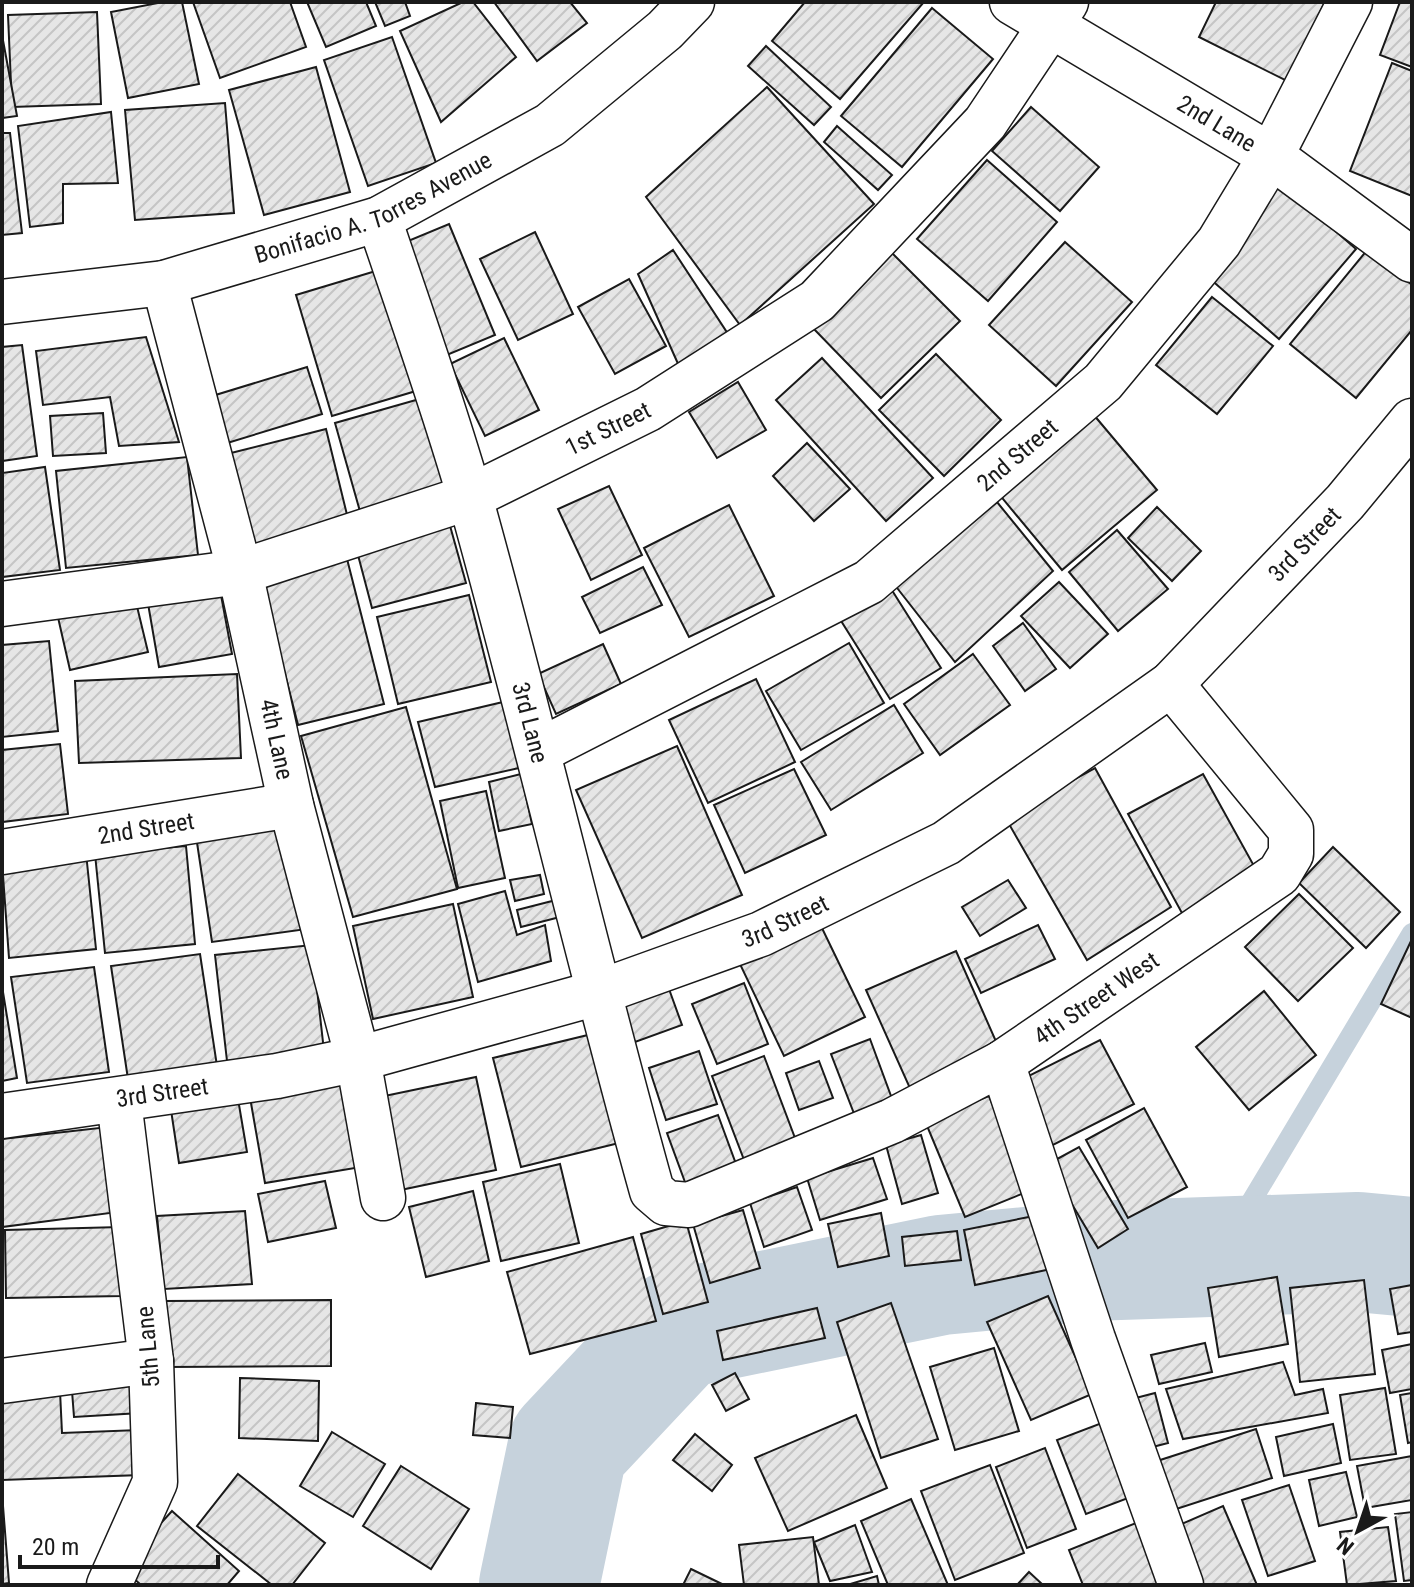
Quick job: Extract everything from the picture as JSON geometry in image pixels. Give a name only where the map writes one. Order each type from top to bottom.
[{"type":"street","name":"Bonifacio A. Torres Avenue","points":[[2,302],[164,283],[379,219],[550,125],[665,30],[692,2]]},
{"type":"street","name":"2nd Lane","points":[[1012,2],[1058,14],[1271,156],[1412,260]]},
{"type":"street","name":"2nd Street","points":[[539,751],[869,582],[1103,382],[1219,242],[1271,156],[1350,2]]},
{"type":"street","name":"1st Street","points":[[2,604],[240,572],[470,497],[648,409],[817,301],[985,123],[1058,14]]},
{"type":"street","name":"3rd Lane","points":[[379,219],[470,497],[539,751],[597,993],[652,1191],[666,1203],[689,1205]]},
{"type":"street","name":"4th Lane","points":[[164,283],[240,572],[291,805],[358,1059],[383,1198]]},
{"type":"street","name":"3rd Street","points":[[2,1116],[119,1101],[358,1059],[597,993],[761,934],[946,843],[1171,684],[1345,502],[1412,421]]},
{"type":"street","name":"4th Street West","points":[[689,1205],[892,1121],[1002,1063],[1227,913],[1279,874],[1291,854],[1291,830],[1171,684]]},
{"type":"street","name":"2nd Street","points":[[2,852],[291,805]]},
{"type":"street","points":[[1002,1063],[1093,1339],[1181,1585]]},
{"type":"street","name":"5th Lane","points":[[109,1585],[155,1482],[151,1361],[119,1101]]},
{"type":"street","points":[[2,1381],[151,1361]]},
{"type":"building","points":[[163,2],[182,2],[199,84],[128,98],[111,12]]},
{"type":"building","points":[[193,2],[290,2],[306,47],[220,78]]},
{"type":"building","points":[[307,2],[366,2],[376,26],[326,47]]},
{"type":"building","points":[[375,2],[405,2],[410,16],[385,26]]},
{"type":"building","points":[[463,2],[473,2],[516,57],[441,122],[400,31]]},
{"type":"building","points":[[494,2],[570,2],[587,23],[537,61]]},
{"type":"building","points":[[805,2],[924,2],[840,99],[772,41]]},
{"type":"building","points":[[1216,2],[1325,2],[1287,81],[1199,37]]},
{"type":"building","points":[[1400,2],[1412,2],[1412,67],[1380,55]]},
{"type":"building","points":[[932,8],[993,59],[902,167],[841,116]]},
{"type":"building","points":[[97,12],[101,104],[12,107],[8,15]]},
{"type":"building","points":[[2,35],[17,116],[2,118]]},
{"type":"building","points":[[392,37],[436,163],[368,186],[324,60]]},
{"type":"building","points":[[766,46],[831,107],[814,125],[748,66]]},
{"type":"building","points":[[1392,63],[1412,71],[1412,196],[1350,171]]},
{"type":"building","points":[[316,67],[350,192],[264,215],[229,90]]},
{"type":"building","points":[[767,87],[874,204],[740,325],[646,197]]},
{"type":"building","points":[[225,103],[234,213],[135,220],[125,110]]},
{"type":"building","points":[[1031,107],[1099,167],[1060,211],[992,151]]},
{"type":"building","points":[[111,112],[118,183],[63,184],[63,223],[30,227],[18,126]]},
{"type":"building","points":[[837,126],[892,175],[878,190],[824,142]]},
{"type":"building","points":[[2,133],[10,133],[22,233],[2,235]]},
{"type":"building","points":[[987,160],[1057,222],[988,301],[917,239]]},
{"type":"building","points":[[1279,182],[1356,249],[1279,339],[1201,271]]},
{"type":"building","points":[[449,224],[495,335],[442,357],[396,246]]},
{"type":"building","points":[[535,232],[573,314],[518,340],[480,259]]},
{"type":"building","points":[[1065,242],[1132,302],[1056,386],[989,325]]},
{"type":"building","points":[[888,249],[960,321],[881,398],[811,326]]},
{"type":"building","points":[[1368,249],[1412,285],[1412,330],[1356,398],[1290,344]]},
{"type":"building","points":[[673,250],[730,337],[679,366],[638,274]]},
{"type":"building","points":[[389,267],[426,388],[332,416],[296,295]]},
{"type":"building","points":[[629,279],[666,346],[615,374],[578,307]]},
{"type":"building","points":[[1212,297],[1273,346],[1217,414],[1156,365]]},
{"type":"building","points":[[146,337],[179,442],[119,446],[110,397],[43,405],[36,351]]},
{"type":"building","points":[[504,338],[539,410],[485,436],[450,364]]},
{"type":"building","points":[[22,345],[37,456],[2,461],[2,347]]},
{"type":"building","points":[[936,354],[1001,420],[944,476],[879,410]]},
{"type":"building","points":[[822,358],[933,478],[886,521],[776,400]]},
{"type":"building","points":[[307,367],[322,414],[224,444],[209,397]]},
{"type":"building","points":[[738,382],[766,430],[717,458],[689,412]]},
{"type":"building","points":[[423,398],[451,498],[363,522],[335,423]]},
{"type":"building","points":[[103,413],[106,453],[53,456],[50,416]]},
{"type":"building","points":[[1093,414],[1157,490],[1062,570],[998,493]]},
{"type":"building","points":[[326,429],[350,527],[257,561],[223,455]]},
{"type":"building","points":[[807,443],[850,489],[814,521],[773,476]]},
{"type":"building","points":[[187,457],[198,555],[66,568],[56,471]]},
{"type":"building","points":[[45,467],[60,570],[2,577],[2,473]]},
{"type":"building","points":[[609,486],[642,555],[591,580],[558,509]]},
{"type":"building","points":[[997,502],[1053,571],[955,662],[894,584]]},
{"type":"building","points":[[729,505],[774,596],[689,637],[644,548]]},
{"type":"building","points":[[1157,507],[1201,551],[1172,581],[1128,538]]},
{"type":"building","points":[[447,515],[466,583],[372,608],[354,540]]},
{"type":"building","points":[[1117,530],[1168,589],[1118,631],[1069,572]]},
{"type":"building","points":[[346,555],[384,704],[298,725],[260,576]]},
{"type":"building","points":[[643,567],[662,605],[600,633],[582,597]]},
{"type":"building","points":[[218,579],[232,654],[159,667],[146,592]]},
{"type":"building","points":[[1059,582],[1108,634],[1070,668],[1021,616]]},
{"type":"building","points":[[888,584],[941,668],[890,699],[838,616]]},
{"type":"building","points":[[134,594],[148,652],[70,670],[57,613]]},
{"type":"building","points":[[469,595],[491,682],[398,704],[377,617]]},
{"type":"building","points":[[1023,623],[1056,669],[1025,691],[993,646]]},
{"type":"building","points":[[49,641],[58,731],[2,737],[2,645]]},
{"type":"building","points":[[849,643],[884,703],[801,750],[766,691]]},
{"type":"building","points":[[603,644],[621,684],[556,714],[538,674]]},
{"type":"building","points":[[973,654],[1010,705],[940,755],[904,704]]},
{"type":"building","points":[[237,674],[241,758],[79,763],[75,681]]},
{"type":"building","points":[[756,679],[795,762],[708,803],[669,720]]},
{"type":"building","points":[[503,702],[519,768],[435,787],[418,722]]},
{"type":"building","points":[[894,705],[923,753],[831,810],[801,762]]},
{"type":"building","points":[[406,707],[457,889],[353,917],[301,736]]},
{"type":"building","points":[[60,744],[68,814],[2,822],[2,750]]},
{"type":"building","points":[[677,746],[742,895],[642,938],[576,790]]},
{"type":"building","points":[[1095,768],[1171,907],[1087,960],[1005,817]]},
{"type":"building","points":[[794,769],[826,835],[745,873],[714,805]]},
{"type":"building","points":[[521,774],[532,824],[499,831],[489,782]]},
{"type":"building","points":[[1203,774],[1259,875],[1183,915],[1128,814]]},
{"type":"building","points":[[486,791],[505,878],[458,888],[440,801]]},
{"type":"building","points":[[291,823],[307,929],[212,942],[196,836]]},
{"type":"building","points":[[186,846],[195,944],[105,953],[95,854]]},
{"type":"building","points":[[1333,847],[1400,912],[1366,948],[1299,883]]},
{"type":"building","points":[[86,853],[96,949],[9,958],[2,862]]},
{"type":"building","points":[[540,875],[544,894],[515,901],[510,880]]},
{"type":"building","points":[[1008,880],[1026,908],[980,936],[962,907]]},
{"type":"building","points":[[505,891],[517,935],[545,925],[551,961],[478,982],[458,904]]},
{"type":"building","points":[[1299,894],[1353,948],[1298,1001],[1245,947]]},
{"type":"building","points":[[556,900],[560,917],[521,927],[517,910]]},
{"type":"building","points":[[453,904],[473,997],[373,1019],[353,926]]},
{"type":"building","points":[[820,924],[865,1017],[784,1056],[739,962]]},
{"type":"building","points":[[1038,925],[1055,959],[981,993],[965,959]]},
{"type":"building","points":[[1412,939],[1412,1018],[1381,1004]]},
{"type":"building","points":[[312,945],[324,1051],[227,1061],[215,955]]},
{"type":"building","points":[[956,951],[1002,1055],[913,1095],[866,990]]},
{"type":"building","points":[[200,954],[217,1066],[128,1079],[111,966]]},
{"type":"building","points":[[94,967],[109,1072],[27,1083],[11,977]]},
{"type":"building","points":[[744,983],[768,1044],[717,1064],[692,1004]]},
{"type":"building","points":[[2,986],[17,1078],[2,1081]]},
{"type":"building","points":[[669,989],[682,1025],[635,1042],[621,1006]]},
{"type":"building","points":[[1264,991],[1316,1055],[1249,1110],[1196,1047]]},
{"type":"building","points":[[592,1034],[619,1143],[521,1167],[493,1058]]},
{"type":"building","points":[[870,1039],[898,1115],[860,1129],[831,1054]]},
{"type":"building","points":[[1100,1040],[1134,1104],[1043,1150],[1009,1086]]},
{"type":"building","points":[[699,1051],[717,1104],[666,1120],[649,1068]]},
{"type":"building","points":[[764,1056],[798,1146],[746,1165],[712,1076]]},
{"type":"building","points":[[819,1061],[833,1098],[799,1110],[786,1073]]},
{"type":"building","points":[[355,1068],[373,1165],[265,1183],[248,1086]]},
{"type":"building","points":[[476,1077],[496,1170],[391,1192],[370,1099]]},
{"type":"building","points":[[989,1096],[1029,1191],[965,1217],[925,1121]]},
{"type":"building","points":[[238,1099],[247,1152],[179,1163],[171,1110]]},
{"type":"building","points":[[1144,1108],[1187,1187],[1128,1218],[1086,1140]]},
{"type":"building","points":[[718,1115],[740,1175],[689,1193],[667,1133]]},
{"type":"building","points":[[108,1127],[118,1212],[2,1227],[2,1139]]},
{"type":"building","points":[[921,1135],[938,1193],[902,1204],[886,1145]]},
{"type":"building","points":[[1079,1147],[1128,1229],[1098,1248],[1048,1164]]},
{"type":"building","points":[[873,1158],[887,1199],[820,1220],[807,1178]]},
{"type":"building","points":[[560,1164],[579,1243],[501,1261],[483,1182]]},
{"type":"building","points":[[325,1181],[336,1228],[268,1242],[258,1194]]},
{"type":"building","points":[[797,1187],[812,1230],[764,1247],[750,1203]]},
{"type":"building","points":[[473,1191],[489,1261],[426,1277],[409,1207]]},
{"type":"building","points":[[743,1210],[760,1268],[710,1283],[693,1224]]},
{"type":"building","points":[[245,1211],[252,1284],[164,1289],[157,1216]]},
{"type":"building","points":[[881,1213],[889,1256],[838,1267],[828,1224]]},
{"type":"building","points":[[1039,1215],[1051,1269],[975,1285],[964,1230]]},
{"type":"building","points":[[686,1221],[708,1302],[663,1314],[641,1234]]},
{"type":"building","points":[[121,1227],[122,1296],[6,1298],[5,1230]]},
{"type":"building","points":[[957,1231],[961,1260],[905,1266],[902,1237]]},
{"type":"building","points":[[633,1237],[656,1321],[530,1354],[507,1272]]},
{"type":"building","points":[[1277,1277],[1288,1344],[1219,1357],[1208,1288]]},
{"type":"building","points":[[1364,1280],[1375,1374],[1300,1382],[1290,1288]]},
{"type":"building","points":[[1412,1285],[1412,1332],[1398,1334],[1390,1289]]},
{"type":"building","points":[[1048,1296],[1092,1394],[1031,1420],[987,1322]]},
{"type":"building","points":[[331,1300],[331,1366],[165,1367],[164,1301]]},
{"type":"building","points":[[891,1303],[938,1439],[881,1458],[837,1322]]},
{"type":"building","points":[[817,1308],[825,1338],[723,1360],[717,1331]]},
{"type":"building","points":[[1205,1343],[1212,1372],[1159,1384],[1151,1355]]},
{"type":"building","points":[[1412,1344],[1412,1389],[1390,1393],[1382,1350]]},
{"type":"building","points":[[994,1348],[1019,1431],[955,1450],[930,1367]]},
{"type":"building","points":[[1283,1362],[1295,1395],[1323,1389],[1328,1413],[1183,1439],[1166,1389]]},
{"type":"building","points":[[735,1373],[749,1399],[726,1411],[712,1385]]},
{"type":"building","points":[[137,1375],[140,1413],[74,1417],[71,1378]]},
{"type":"building","points":[[240,1378],[319,1381],[318,1441],[239,1438]]},
{"type":"building","points":[[1385,1388],[1396,1454],[1350,1460],[1340,1395]]},
{"type":"building","points":[[60,1391],[62,1433],[139,1430],[141,1475],[2,1480],[2,1393]]},
{"type":"building","points":[[1155,1393],[1168,1443],[1141,1450],[1128,1400]]},
{"type":"building","points":[[1412,1393],[1412,1442],[1408,1443],[1400,1395]]},
{"type":"building","points":[[476,1403],[513,1407],[510,1438],[473,1435]]},
{"type":"building","points":[[856,1415],[887,1488],[788,1531],[755,1458]]},
{"type":"building","points":[[1115,1418],[1144,1492],[1086,1514],[1057,1440]]},
{"type":"building","points":[[1333,1424],[1341,1463],[1284,1476],[1276,1437]]},
{"type":"building","points":[[1256,1429],[1272,1478],[1167,1512],[1151,1463]]},
{"type":"building","points":[[332,1432],[385,1464],[353,1517],[300,1486]]},
{"type":"building","points":[[695,1434],[732,1465],[712,1491],[673,1460]]},
{"type":"building","points":[[1045,1448],[1076,1529],[1027,1548],[996,1467]]},
{"type":"building","points":[[1412,1456],[1412,1500],[1365,1508],[1357,1466]]},
{"type":"building","points":[[990,1465],[1024,1553],[955,1580],[921,1491]]},
{"type":"building","points":[[401,1466],[469,1509],[431,1569],[363,1526]]},
{"type":"building","points":[[1346,1472],[1357,1517],[1319,1526],[1309,1480]]},
{"type":"building","points":[[238,1474],[325,1543],[292,1585],[272,1585],[197,1526]]},
{"type":"building","points":[[1289,1485],[1315,1561],[1268,1576],[1242,1500]]},
{"type":"building","points":[[2,1493],[9,1583],[2,1584]]},
{"type":"building","points":[[911,1499],[948,1585],[888,1585],[861,1521]]},
{"type":"building","points":[[1223,1506],[1257,1585],[1202,1585],[1177,1526]]},
{"type":"building","points":[[172,1511],[239,1571],[227,1585],[141,1585],[121,1567]]},
{"type":"building","points":[[1412,1512],[1412,1580],[1404,1581],[1395,1514]]},
{"type":"building","points":[[1141,1521],[1161,1585],[1083,1585],[1069,1550]]},
{"type":"building","points":[[855,1525],[872,1572],[830,1581],[814,1542]]},
{"type":"building","points":[[1388,1527],[1396,1581],[1347,1585],[1340,1532]]},
{"type":"building","points":[[813,1537],[819,1585],[744,1585],[739,1545]]},
{"type":"building","points":[[691,1569],[724,1585],[683,1585]]},
{"type":"building","points":[[1029,1572],[1043,1585],[1017,1585]]},
{"type":"building","points":[[877,1576],[879,1585],[847,1585]]},
{"type":"waterway","points":[[1205,1257],[1236,1227],[1412,933]]},
{"type":"waterway","points":[[539,1585],[568,1446],[678,1329],[941,1275],[1089,1261],[1358,1252],[1412,1257]]}]
